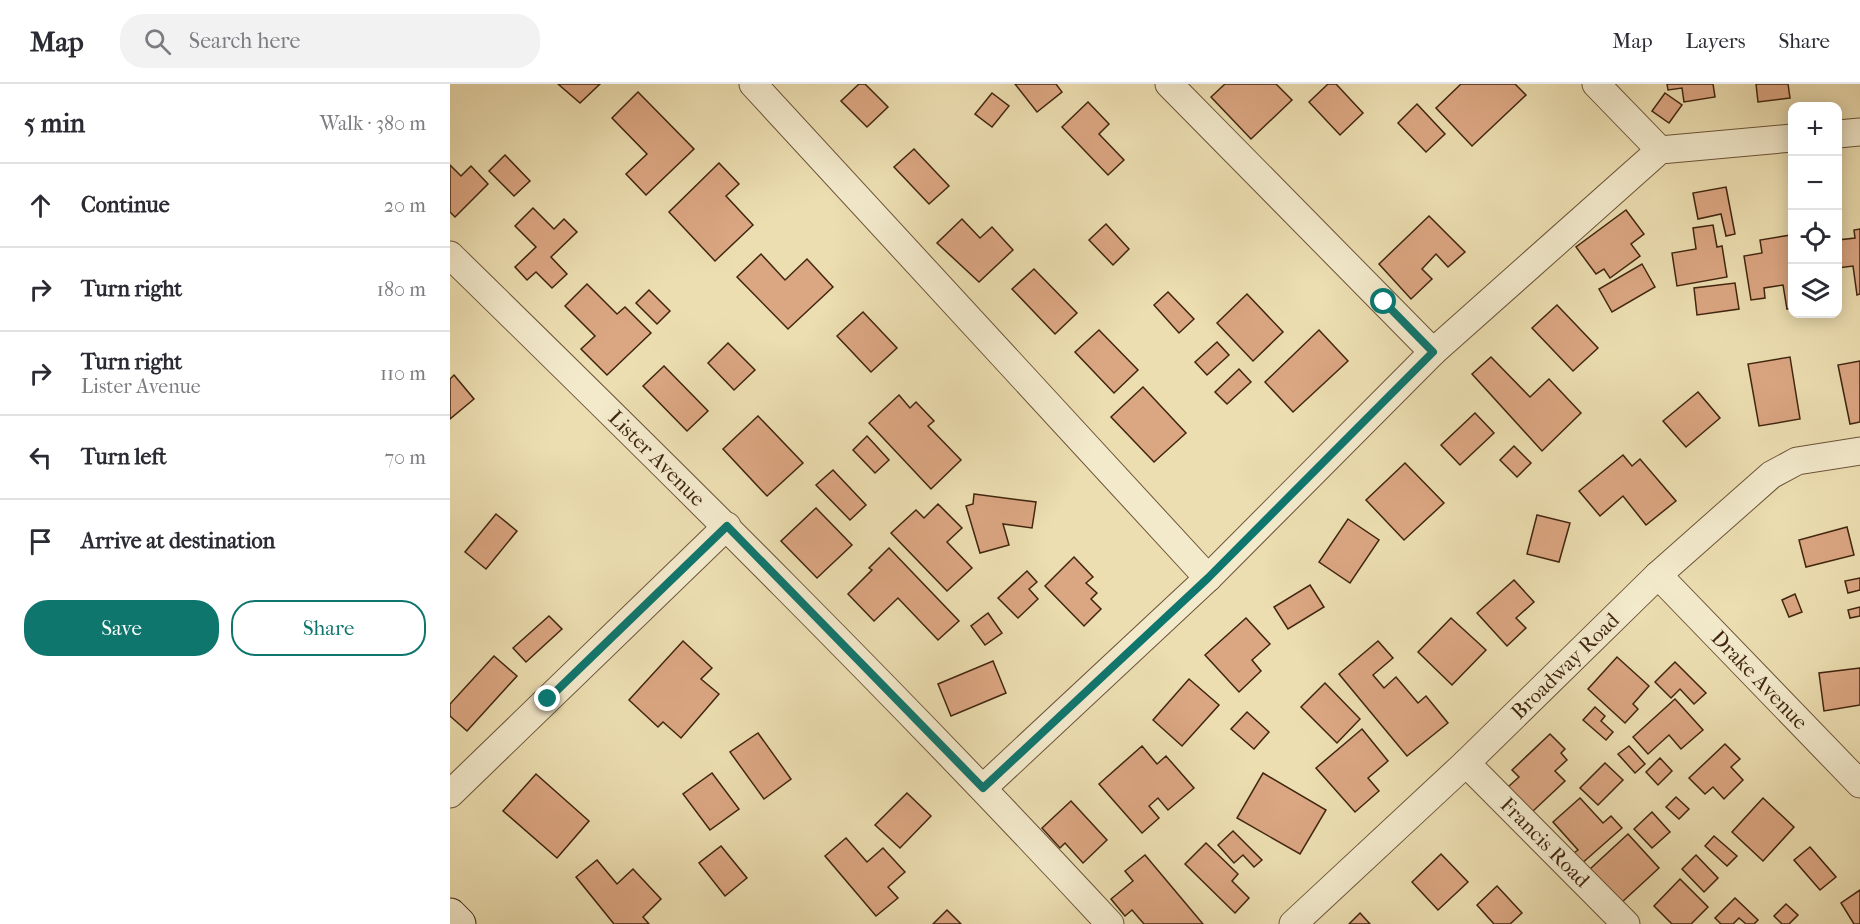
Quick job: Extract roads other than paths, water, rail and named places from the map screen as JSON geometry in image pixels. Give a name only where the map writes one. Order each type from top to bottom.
[{"type":"street","points":[[753,84],[1208,578]]},
{"type":"street","points":[[1169,84],[1433,352]]},
{"type":"street","points":[[1596,84],[1660,150]]},
{"type":"street","points":[[1842,134],[1860,132]]},
{"type":"street","points":[[983,788],[1208,578],[1433,352],[1660,150],[1788,138]]},
{"type":"street","name":"Lister Avenue","points":[[450,255],[727,526],[983,788],[1110,924]]},
{"type":"street","name":"Broadway Road","points":[[1293,924],[1466,763],[1658,575],[1783,467],[1813,458],[1860,451]]},
{"type":"street","points":[[450,794],[727,526]]},
{"type":"street","name":"Drake Avenue","points":[[1658,575],[1856,771]]},
{"type":"street","name":"Francis Road","points":[[1466,763],[1626,924]]},
{"type":"street","points":[[450,915],[459,924]]}]
